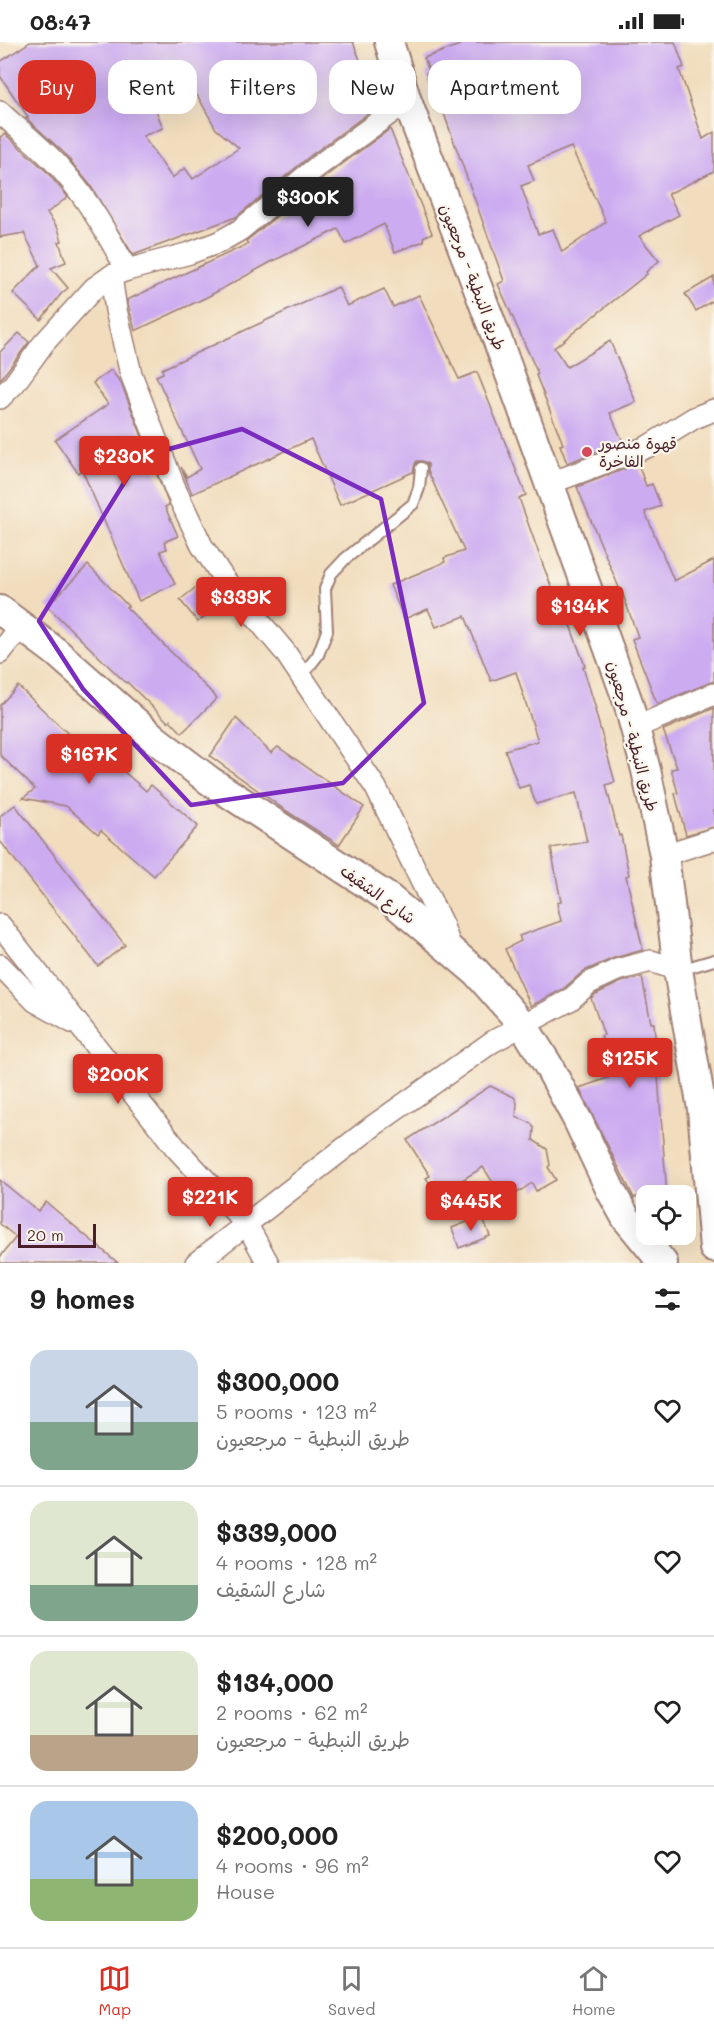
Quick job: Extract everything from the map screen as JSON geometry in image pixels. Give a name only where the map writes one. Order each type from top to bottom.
[{"type":"main road","name":"طريق النبطية - مرجعيون","points":[[393,43],[397,60]]},
{"type":"main road","name":"طريق النبطية - مرجعيون","points":[[412,114],[495,333],[610,650],[646,770],[664,855],[678,970],[708,1107],[714,1248]]},
{"type":"main road","name":"شارع الشقيف","points":[[11,618],[56,652],[156,740],[210,781],[390,899],[476,972],[523,1025],[548,1065],[578,1121],[610,1191],[626,1218],[663,1263]]},
{"type":"street","points":[[0,112],[60,167],[110,237],[119,273],[116,310],[131,374],[187,516],[202,546],[225,579],[285,651],[376,788],[416,867],[453,953]]},
{"type":"street","points":[[0,398],[14,384],[43,344],[93,288],[119,273],[190,253],[219,242],[240,230],[318,166],[389,114]]},
{"type":"street","points":[[548,484],[647,447],[694,418],[714,410]]},
{"type":"street","points":[[0,653],[11,618]]},
{"type":"street","points":[[634,728],[714,694]]},
{"type":"street","points":[[664,855],[714,839]]},
{"type":"street","points":[[0,925],[176,1148],[247,1225],[268,1263]]},
{"type":"street","points":[[196,1263],[315,1170],[436,1081],[492,1042],[570,1000],[589,983],[617,970],[651,961],[678,970]]},
{"type":"street","points":[[0,965],[35,1001],[82,1029]]},
{"type":"lane","points":[[301,676],[318,655],[327,632],[325,589],[331,574],[345,559],[413,504],[419,488],[421,468]]},
{"type":"lane","points":[[678,970],[714,960]]},
{"type":"highlighted area","points":[[242,429],[381,499],[424,703],[343,783],[191,805],[83,689],[39,621],[140,457]]},
{"type":"building","points":[[30,42],[353,42],[360,60],[329,60],[329,114],[367,114],[310,156],[236,217],[133,255],[90,185],[63,152],[26,118],[28,117],[26,114],[96,114],[96,60],[18,60],[18,102],[0,76],[0,62]],"holes":[[[108,60],[197,60],[197,95],[216,129],[239,148],[193,179],[185,168],[172,178],[143,136],[163,128],[157,114],[108,114]]]},
{"type":"building","points":[[468,42],[675,42],[684,67],[679,69],[703,139],[714,132],[714,171],[668,194],[679,215],[639,236],[659,261],[646,272],[647,274],[554,348],[567,367],[610,341],[636,402],[610,413],[623,442],[567,463],[560,445],[563,444],[536,375],[538,374],[498,284],[504,281],[444,114],[581,114],[581,60],[428,60],[428,68],[424,58]],"holes":[[[571,147],[606,222],[562,252],[553,229],[538,234],[521,186],[534,181],[528,165]]]},
{"type":"building","points":[[390,129],[432,233],[423,237],[424,241],[395,252],[384,224],[346,244],[338,229],[207,297],[135,331],[127,300],[248,244],[246,241],[326,176]]},
{"type":"building","points":[[5,134],[45,170],[68,197],[47,213],[58,228],[62,241],[59,242],[66,262],[51,268],[68,288],[41,320],[13,293],[40,265],[24,233],[0,237],[0,137]]},
{"type":"building","points":[[714,277],[714,300],[696,311],[685,294]]},
{"type":"building","points":[[338,287],[347,306],[384,289],[393,307],[419,295],[459,379],[477,372],[526,495],[519,498],[543,565],[555,596],[559,595],[585,666],[583,667],[615,782],[606,785],[619,836],[621,835],[629,875],[626,876],[643,950],[614,958],[584,971],[563,989],[531,1006],[505,949],[521,941],[519,936],[561,921],[557,903],[561,902],[551,848],[587,842],[576,793],[536,804],[529,785],[519,788],[505,750],[538,741],[516,672],[491,681],[465,616],[436,627],[428,609],[404,619],[390,585],[445,562],[444,558],[464,551],[428,471],[428,464],[417,461],[413,472],[340,505],[311,439],[192,494],[181,467],[187,477],[200,469],[156,376],[163,373],[162,369]]},
{"type":"building","points":[[19,333],[29,342],[0,380],[0,352]]},
{"type":"building","points":[[111,370],[121,383],[169,505],[165,507],[178,536],[164,542],[167,549],[160,551],[175,584],[139,601],[82,470],[78,473],[55,440],[108,404],[93,383]]},
{"type":"building","points":[[638,464],[646,486],[652,484],[661,506],[645,512],[674,581],[714,560],[714,681],[657,704],[632,639],[638,637],[621,589],[577,487]]},
{"type":"building","points":[[88,565],[128,606],[126,607],[217,698],[182,733],[126,683],[47,606]]},
{"type":"building","points":[[206,579],[224,601],[198,622],[180,600]]},
{"type":"building","points":[[18,686],[84,749],[90,742],[146,791],[151,785],[198,826],[154,876],[101,830],[98,834],[66,806],[23,798],[35,789],[0,755],[0,705]]},
{"type":"building","points":[[714,708],[714,827],[686,835],[671,769],[677,768],[663,730]]},
{"type":"building","points":[[236,718],[271,753],[278,747],[364,807],[339,845],[285,810],[210,756]]},
{"type":"building","points":[[15,805],[125,945],[98,966],[0,841],[0,816]]},
{"type":"building","points":[[642,977],[651,1023],[654,1023],[666,1185],[636,1185],[636,1197],[634,1198],[579,1088],[608,1078],[605,1071],[612,1068],[601,1036],[604,1035],[591,998],[621,982]]},
{"type":"building","points":[[490,1086],[514,1097],[517,1103],[516,1117],[531,1123],[534,1128],[533,1140],[547,1149],[550,1165],[548,1167],[556,1180],[536,1191],[532,1183],[505,1201],[483,1167],[438,1195],[426,1178],[430,1176],[407,1140]]},
{"type":"building","points":[[0,1180],[38,1211],[46,1202],[118,1263],[0,1263],[0,1257],[16,1237],[0,1224]]},
{"type":"building","points":[[482,1216],[490,1236],[459,1248],[452,1228]]},
{"type":"place","name":"قهوة منصور الفاخرة","points":[[587,452]]}]
